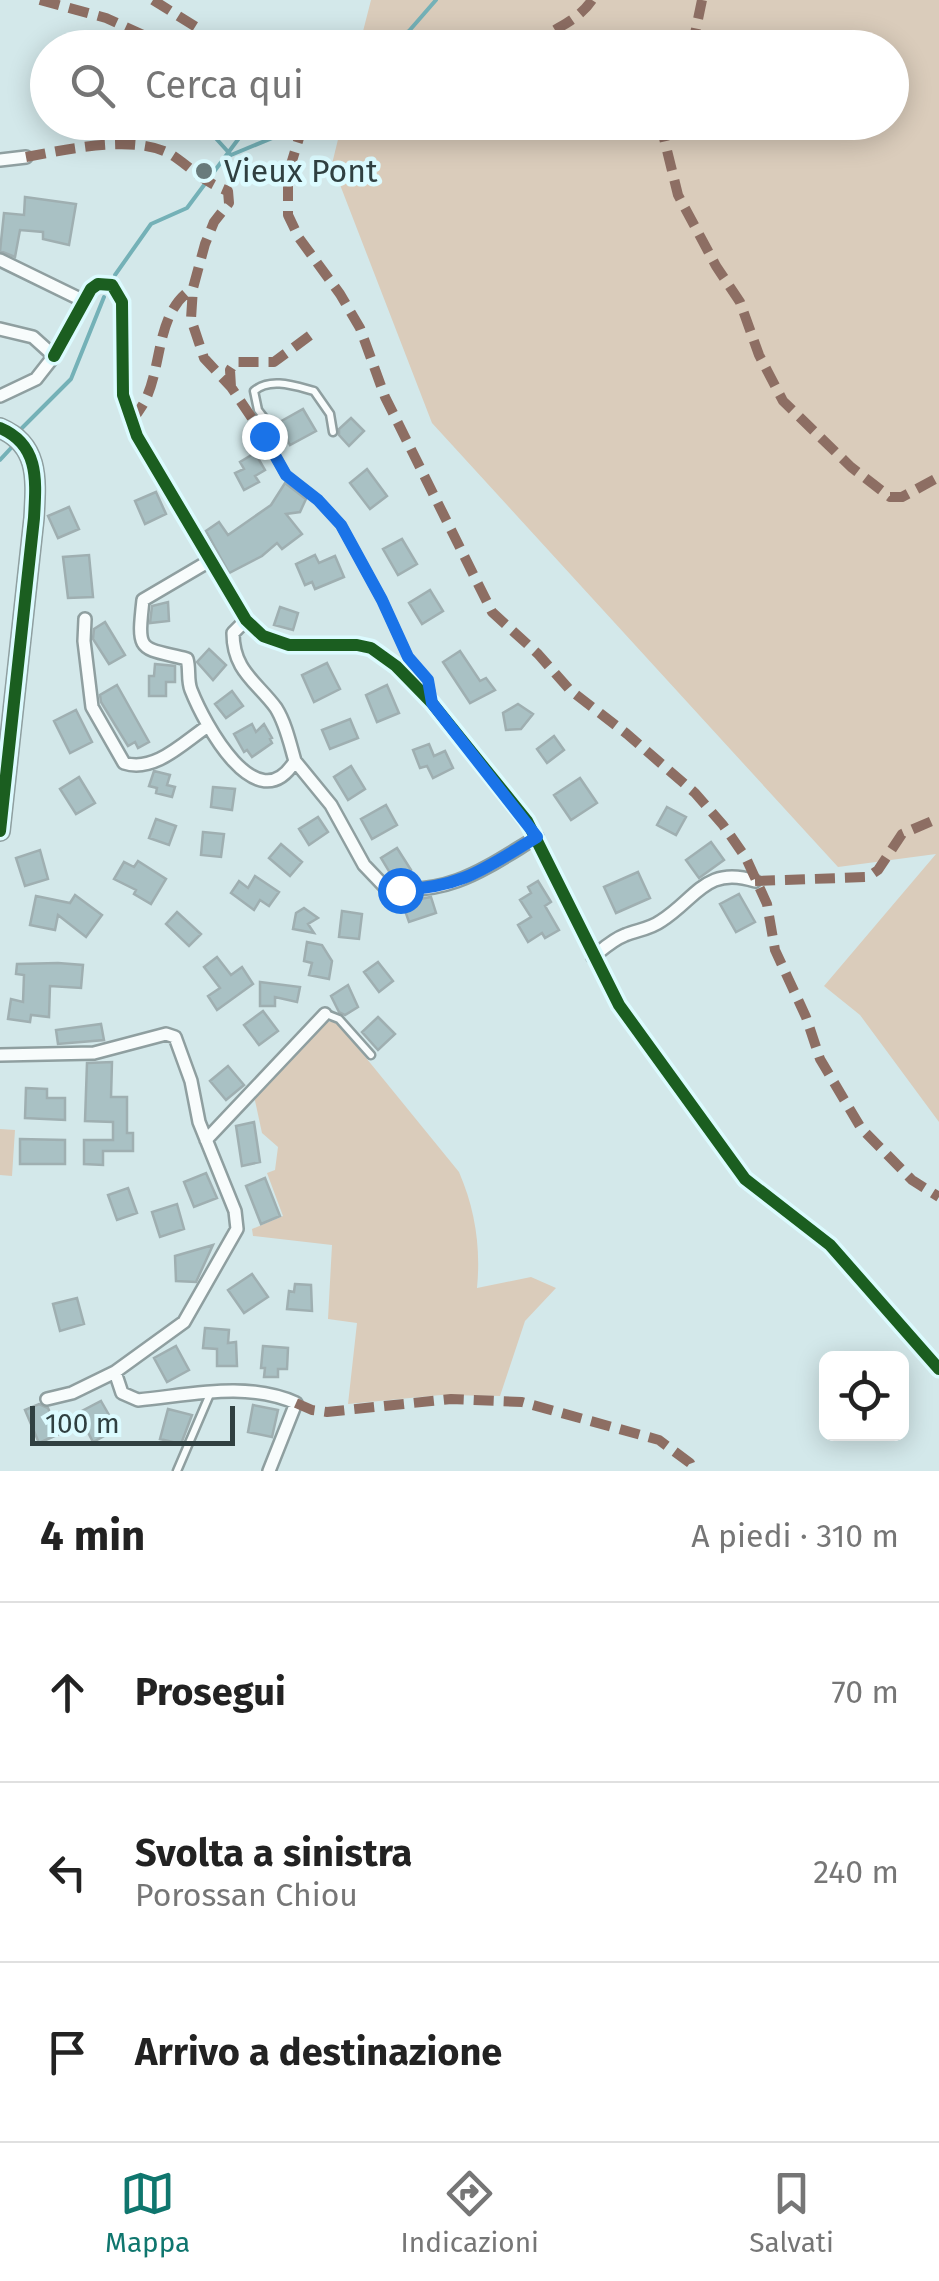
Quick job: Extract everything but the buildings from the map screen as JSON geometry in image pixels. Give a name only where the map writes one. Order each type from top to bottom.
[{"type":"main road","points":[[0,428],[28,450],[36,478],[0,831]]},
{"type":"street","points":[[0,160],[26,157]]},
{"type":"street","points":[[0,260],[82,300]]},
{"type":"street","points":[[0,396],[36,380],[54,356],[82,300],[98,284],[112,285],[118,291],[122,302],[123,395],[131,420],[162,483],[246,620],[263,636],[289,646],[371,648],[396,666],[432,703],[540,843],[619,1004],[745,1178],[830,1244],[939,1369]]},
{"type":"street","points":[[0,329],[34,337],[54,356]]},
{"type":"street","points":[[211,560],[143,600],[139,632],[144,646],[153,653],[187,659],[190,688],[208,726],[246,776],[262,781],[283,777],[295,762]]},
{"type":"street","points":[[85,619],[92,707],[124,763],[137,766],[160,760],[208,726]]},
{"type":"street","points":[[246,620],[232,634],[248,680],[278,712],[295,762],[331,805],[364,865],[386,887],[433,888],[463,881],[540,843]]},
{"type":"street","points":[[593,957],[624,935],[663,920],[704,885],[721,876],[754,881]]},
{"type":"street","points":[[206,1140],[325,1014]]},
{"type":"street","points":[[0,1055],[94,1053],[166,1034],[175,1036],[206,1140],[236,1211],[237,1229],[184,1322],[115,1372],[72,1394],[47,1399]]},
{"type":"street","points":[[115,1372],[122,1393],[138,1400],[247,1390],[271,1392],[296,1403],[269,1471]]},
{"type":"lane","points":[[333,432],[330,414],[314,391],[284,384],[261,384],[254,391],[258,410],[268,423],[264,436],[286,475],[318,500],[341,525],[408,657],[428,680],[432,703]]},
{"type":"lane","points":[[325,1014],[339,1018],[371,1055]]},
{"type":"lane","points":[[177,1471],[210,1393]]},
{"type":"shaded area","points":[[371,0],[939,0],[939,1122],[860,1015],[824,986],[936,854],[838,867],[432,423],[332,164],[338,140],[909,140],[909,30],[363,30]]},
{"type":"shaded area","points":[[336,1021],[459,1172],[476,1228],[477,1288],[531,1277],[556,1288],[525,1321],[500,1396],[441,1395],[348,1404],[357,1323],[328,1319],[332,1245],[253,1236],[252,1229],[283,1216],[267,1173],[275,1170],[278,1147],[262,1133],[254,1096],[321,1023]]},
{"type":"shaded area","points":[[0,1129],[15,1130],[12,1176],[0,1175]]},
{"type":"waterway","points":[[410,30],[436,0]]},
{"type":"waterway","points":[[217,140],[231,155],[267,140]]},
{"type":"waterway","points":[[115,275],[151,224],[187,208],[238,140]]},
{"type":"waterway","points":[[19,431],[71,379],[104,297]]},
{"type":"waterway","points":[[0,460],[12,447]]},
{"type":"marked path","points":[[40,0],[106,18],[132,30]]},
{"type":"marked path","points":[[153,0],[198,30]]},
{"type":"marked path","points":[[554,30],[578,15],[592,0]]},
{"type":"marked path","points":[[696,30],[702,0]]},
{"type":"marked path","points":[[298,140],[288,174],[288,215],[299,238],[360,328],[385,397],[492,612],[570,690],[695,793],[723,825],[746,858],[767,904],[775,950],[806,1017],[820,1059],[861,1128],[912,1180],[939,1197]]},
{"type":"marked path","points":[[664,140],[678,195],[740,302],[759,355],[783,401],[851,467],[890,497],[902,497],[939,477]]},
{"type":"marked path","points":[[26,157],[81,147],[142,145],[175,157],[205,180],[228,191],[229,203],[214,222],[205,244],[193,288],[191,319],[204,358],[231,387],[264,436]]},
{"type":"marked path","points":[[131,420],[150,389],[170,316],[193,288]]},
{"type":"marked path","points":[[231,387],[230,370],[235,362],[274,362],[312,334]]},
{"type":"marked path","points":[[755,881],[868,877],[878,870],[902,834],[939,818]]},
{"type":"marked path","points":[[296,1403],[327,1412],[451,1399],[522,1402],[659,1440],[690,1463],[693,1471]]},
{"type":"cycle path","points":[[54,356],[91,289],[98,284],[112,285],[122,302],[123,395],[137,436],[246,620],[263,636],[289,645],[371,648],[396,666],[432,703],[527,821],[619,1005],[745,1179],[830,1245],[939,1369]]},
{"type":"cycle path","points":[[0,428],[13,435],[29,454],[35,491],[0,831]]},
{"type":"place","name":"Vieux Pont","points":[[204,171]]},
{"type":"route","points":[[264,436],[286,475],[318,500],[341,525],[408,657],[428,680],[432,703],[537,837],[463,881],[400,890]]}]
